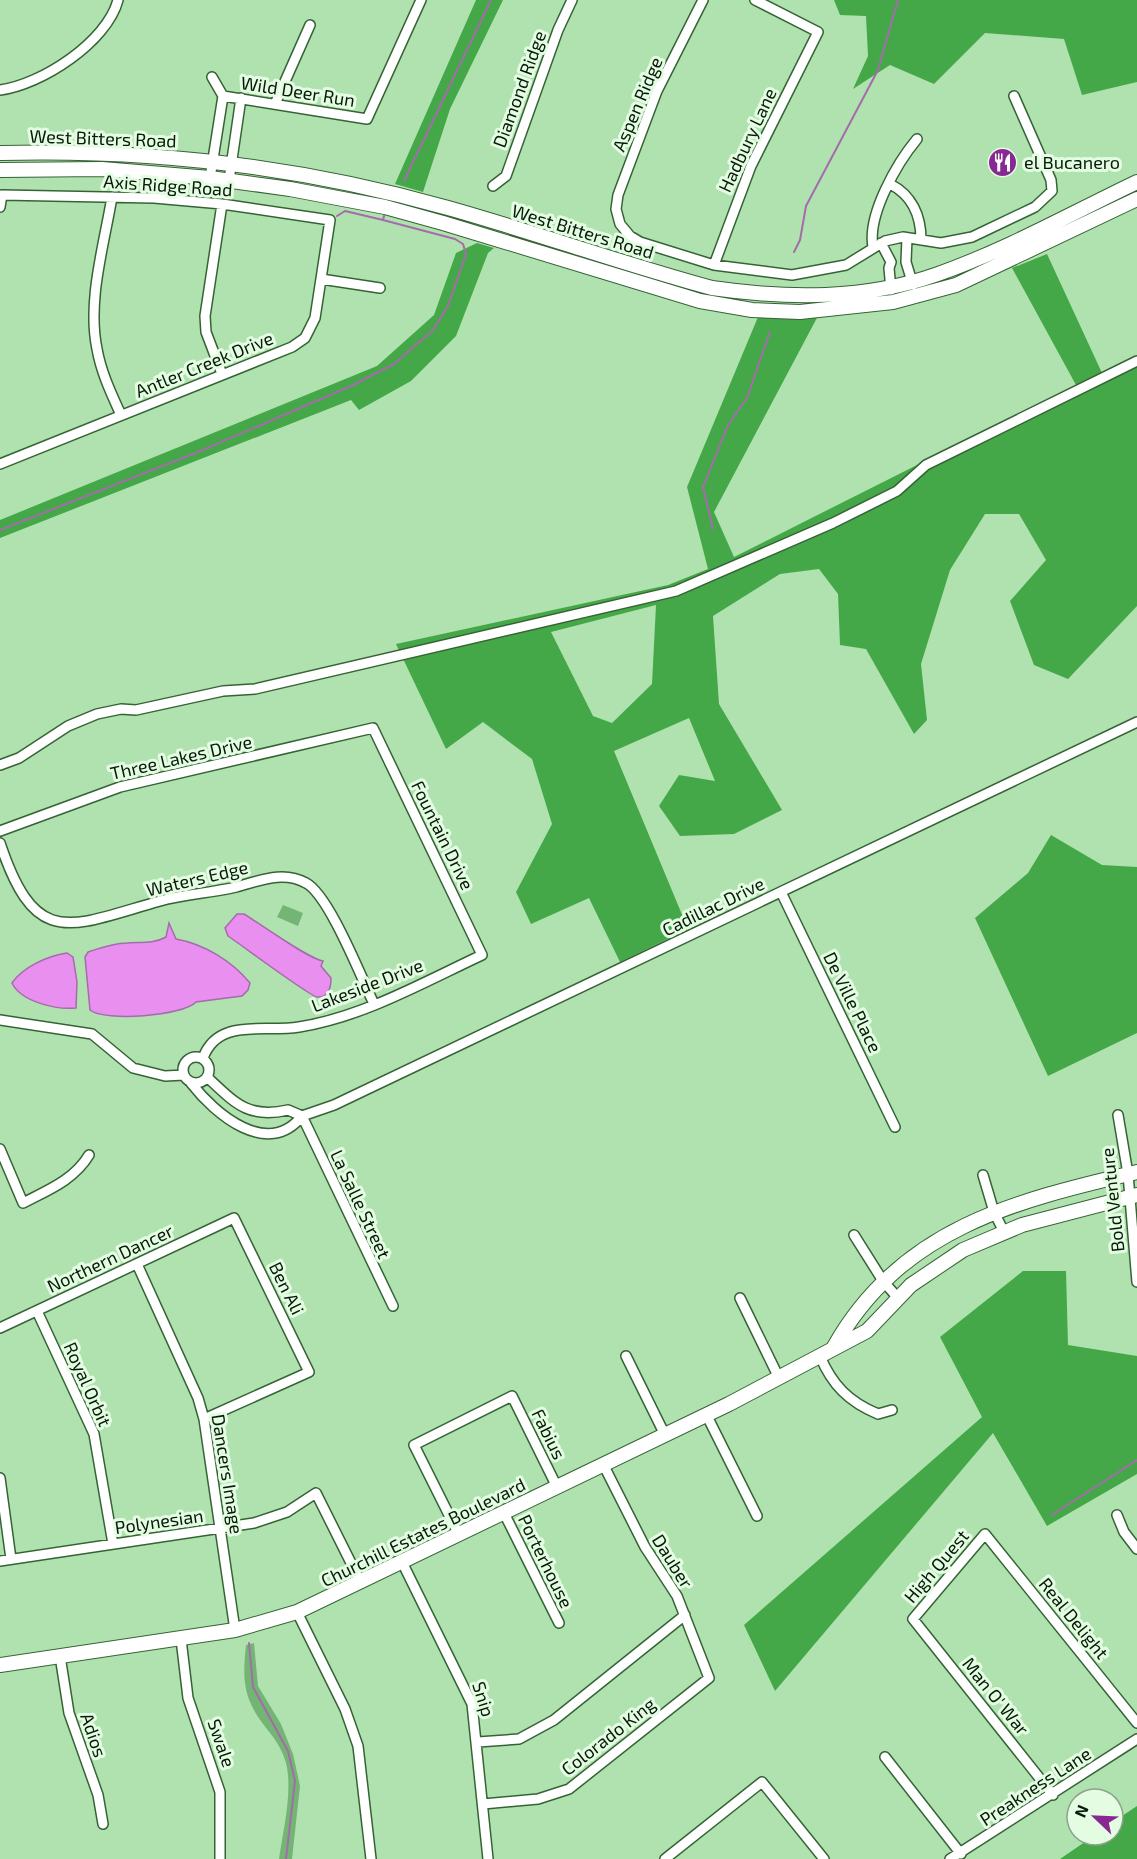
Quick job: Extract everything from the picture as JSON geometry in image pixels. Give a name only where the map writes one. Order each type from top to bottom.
[{"type":"main road","name":"West Bitters Road","points":[[0,153],[108,155],[212,162],[329,179],[448,208],[674,278],[712,288],[756,294],[827,295],[912,281],[969,262],[1137,182]]},
{"type":"main road","name":"West Bitters Road","points":[[0,170],[102,169],[229,180],[342,198],[442,223],[700,301],[752,310],[800,312],[893,302],[956,285],[1131,202]]},
{"type":"main road","points":[[1117,192],[1131,202]]},
{"type":"main road","points":[[442,223],[448,208]]},
{"type":"main road","points":[[752,310],[756,294]]},
{"type":"main road","name":"Churchill Estates Boulevard","points":[[834,1347],[851,1316],[883,1281],[924,1248],[953,1230],[1015,1204],[1132,1173]]},
{"type":"main road","name":"Churchill Estates Boulevard","points":[[0,1665],[235,1630],[297,1612],[665,1435],[867,1331],[898,1298],[936,1266],[963,1250],[1004,1232],[1133,1196]]},
{"type":"street","points":[[0,90],[32,82],[87,46],[108,24],[118,0]]},
{"type":"street","name":"Wild Deer Run","points":[[212,77],[223,96],[367,119],[421,0]]},
{"type":"street","name":"Diamond Ridge","points":[[493,186],[506,176],[546,61],[572,0]]},
{"type":"street","name":"Aspen Ridge","points":[[703,0],[649,110],[618,195],[616,209],[620,224],[630,236],[640,242],[714,265]]},
{"type":"street","name":"Hadbury Lane","points":[[714,265],[751,166],[818,32],[755,0]]},
{"type":"street","points":[[275,104],[310,25]]},
{"type":"street","points":[[210,178],[223,96]]},
{"type":"street","points":[[714,265],[792,275],[846,265],[877,245],[907,238],[941,243],[972,237],[1035,207],[1052,191],[1051,180],[1014,96]]},
{"type":"street","points":[[229,180],[241,98]]},
{"type":"street","points":[[219,126],[237,128]]},
{"type":"street","points":[[891,262],[877,245],[872,221],[907,151],[917,139]]},
{"type":"street","points":[[890,184],[904,193],[914,205],[921,240]]},
{"type":"street","name":"Axis Ridge Road","points":[[0,207],[2,195],[112,196],[222,204],[330,220]]},
{"type":"street","points":[[112,196],[96,300],[94,331],[99,362],[121,415]]},
{"type":"street","points":[[222,204],[205,316],[206,332],[222,374]]},
{"type":"street","name":"Antler Creek Drive","points":[[0,464],[292,347],[305,338],[315,318],[330,220]]},
{"type":"street","points":[[907,238],[906,261],[915,297]]},
{"type":"street","points":[[893,302],[889,268],[891,262],[897,259],[906,261]]},
{"type":"street","points":[[321,279],[380,288]]},
{"type":"street","points":[[0,765],[19,758],[68,726],[97,714],[121,709],[136,710],[223,691],[255,689],[676,591],[833,523],[897,491],[926,465],[1137,361]]},
{"type":"street","name":"Cadillac Drive","points":[[302,1116],[334,1105],[1137,722]]},
{"type":"street","name":"Three Lakes Drive","points":[[0,831],[120,787],[373,728]]},
{"type":"street","name":"Fountain Drive","points":[[373,728],[482,956]]},
{"type":"street","name":"Waters Edge","points":[[0,843],[24,900],[38,912],[68,924],[90,923],[158,902],[283,876],[307,883],[325,903],[374,1004]]},
{"type":"street","name":"De Ville Place","points":[[781,892],[895,1127]]},
{"type":"street","name":"Lakeside Drive","points":[[203,1058],[208,1045],[224,1032],[235,1029],[282,1029],[315,1024],[374,1004],[482,956]]},
{"type":"street","points":[[0,1020],[92,1034],[134,1068],[165,1076],[184,1075]]},
{"type":"street","points":[[191,1083],[200,1083],[207,1077],[209,1065],[203,1058],[195,1057],[187,1060],[183,1068],[184,1075],[205,1100],[252,1133],[268,1133],[293,1128],[302,1116],[288,1110],[266,1114],[246,1109],[233,1102],[207,1077]]},
{"type":"street","points":[[223,1114],[233,1102]]},
{"type":"street","points":[[266,1114],[268,1133]]},
{"type":"street","name":"Bold Venture","points":[[1118,1114],[1132,1173],[1137,1282]]},
{"type":"street","name":"La Salle Street","points":[[302,1116],[393,1306]]},
{"type":"street","points":[[0,1149],[23,1203],[68,1179],[81,1168],[90,1155]]},
{"type":"street","points":[[983,1174],[994,1212],[1004,1232]]},
{"type":"street","name":"Northern Dancer","points":[[0,1328],[234,1218]]},
{"type":"street","name":"Ben Ali","points":[[204,1419],[309,1372],[234,1218]]},
{"type":"street","points":[[854,1235],[883,1281],[898,1298]]},
{"type":"street","name":"Dancers Image","points":[[137,1264],[198,1398],[204,1419],[235,1630]]},
{"type":"street","points":[[740,1298],[779,1378]]},
{"type":"street","name":"Royal Orbit","points":[[36,1311],[94,1434],[113,1544]]},
{"type":"street","points":[[626,1356],[665,1435]]},
{"type":"street","points":[[820,1356],[834,1383],[852,1401],[878,1414],[891,1410]]},
{"type":"street","name":"Fabius","points":[[459,1535],[414,1445],[512,1396],[557,1487]]},
{"type":"street","points":[[706,1414],[757,1516]]},
{"type":"street","name":"Dauber","points":[[603,1464],[645,1547],[677,1596],[709,1678]]},
{"type":"street","points":[[0,1478],[11,1559]]},
{"type":"street","name":"Polynesian","points":[[0,1561],[221,1529],[277,1516],[316,1493],[361,1583]]},
{"type":"street","name":"Porterhouse","points":[[504,1513],[559,1623]]},
{"type":"street","points":[[1118,1515],[1124,1532],[1137,1549]]},
{"type":"street","name":"High Quest","points":[[913,1618],[985,1534]]},
{"type":"street","name":"Real Delight","points":[[985,1534],[1137,1723]]},
{"type":"street","name":"Snip","points":[[402,1562],[472,1704],[478,1742],[488,1859]]},
{"type":"street","points":[[297,1612],[345,1709],[358,1746],[371,1859]]},
{"type":"street","points":[[478,1742],[519,1739],[554,1720],[685,1615]]},
{"type":"street","name":"Man O' War","points":[[913,1618],[1053,1795]]},
{"type":"street","name":"Swale","points":[[181,1639],[188,1698],[220,1792],[220,1859]]},
{"type":"street","name":"Adios","points":[[60,1656],[69,1713],[98,1795],[103,1824]]},
{"type":"street","name":"Colorado King","points":[[483,1804],[538,1799],[569,1789],[709,1678]]},
{"type":"street","name":"Preakness Lane","points":[[950,1859],[1053,1795],[1137,1738]]},
{"type":"street","points":[[885,1757],[961,1854]]},
{"type":"street","points":[[665,1859],[762,1782],[824,1859]]},
{"type":"green space","points":[[476,0],[503,0],[450,109],[423,192],[395,184]]},
{"type":"green space","points":[[834,0],[1137,0],[1137,82],[1082,95],[1064,39],[985,33],[934,84],[890,65],[853,89],[868,56],[866,16],[840,15]]},
{"type":"green space","points":[[477,243],[494,248],[488,253],[456,336],[411,381],[359,410],[351,400],[0,538],[0,520],[377,366],[434,315],[456,253]]},
{"type":"green space","points":[[1047,254],[1102,373],[1137,356],[1137,606],[1068,679],[1034,665],[1010,601],[1046,560],[1019,514],[985,514],[950,570],[921,664],[927,720],[914,734],[866,649],[840,645],[838,594],[819,569],[780,574],[713,616],[719,704],[782,810],[734,834],[680,836],[659,806],[679,775],[715,781],[689,718],[614,751],[688,929],[620,962],[589,898],[531,924],[516,892],[552,824],[532,759],[483,722],[446,749],[396,644],[668,585],[708,569],[687,487],[758,317],[819,314],[714,512],[734,557],[1076,385],[1012,268]],"holes":[[[656,605],[652,684],[612,723],[593,716],[551,632]]]},
{"type":"green space","points":[[1051,835],[1102,865],[1137,867],[1137,1033],[1048,1076],[975,918],[1028,873]]},
{"type":"green space","points":[[283,905],[303,913],[298,926],[277,917]]},
{"type":"green space","points":[[1023,1271],[1066,1271],[1068,1345],[1137,1356],[1137,1474],[1047,1526],[993,1433],[775,1691],[744,1625],[982,1417],[940,1337]]},
{"type":"green space","points":[[254,1643],[258,1686],[281,1724],[293,1754],[300,1786],[292,1859],[279,1859],[288,1798],[286,1763],[279,1746],[255,1712],[246,1690],[244,1667],[246,1645]]},
{"type":"green space","points":[[1137,1806],[1137,1859],[1060,1859],[1078,1847],[1125,1847],[1125,1814]]},
{"type":"shaded area","points":[[237,914],[244,914],[296,948],[323,961],[321,966],[331,978],[327,994],[321,997],[312,995],[228,936],[225,928]]},
{"type":"shaded area","points":[[169,923],[176,939],[207,949],[235,968],[250,983],[248,990],[242,996],[196,1002],[188,1007],[161,1014],[111,1016],[90,1010],[85,957],[88,952],[118,944],[157,941],[166,937]]},
{"type":"shaded area","points":[[67,953],[73,957],[77,982],[76,1008],[59,1008],[31,1000],[17,990],[12,983],[22,972],[36,963]]},
{"type":"waterway","points":[[404,181],[491,0]]},
{"type":"waterway","points":[[794,252],[800,240],[806,206],[878,70],[898,0]]},
{"type":"waterway","points":[[337,216],[345,211],[383,220]]},
{"type":"waterway","points":[[0,530],[198,452],[351,386],[394,364],[433,330],[448,306],[466,254],[463,244],[455,239],[383,220],[384,216]]},
{"type":"waterway","points":[[713,529],[703,487],[728,425],[747,398],[770,332]]},
{"type":"waterway","points":[[1052,1515],[1137,1460]]},
{"type":"waterway","points":[[249,1643],[253,1687],[288,1751],[295,1781],[286,1859]]},
{"type":"place","name":"el Bucanero","points":[[1003,162]]}]
